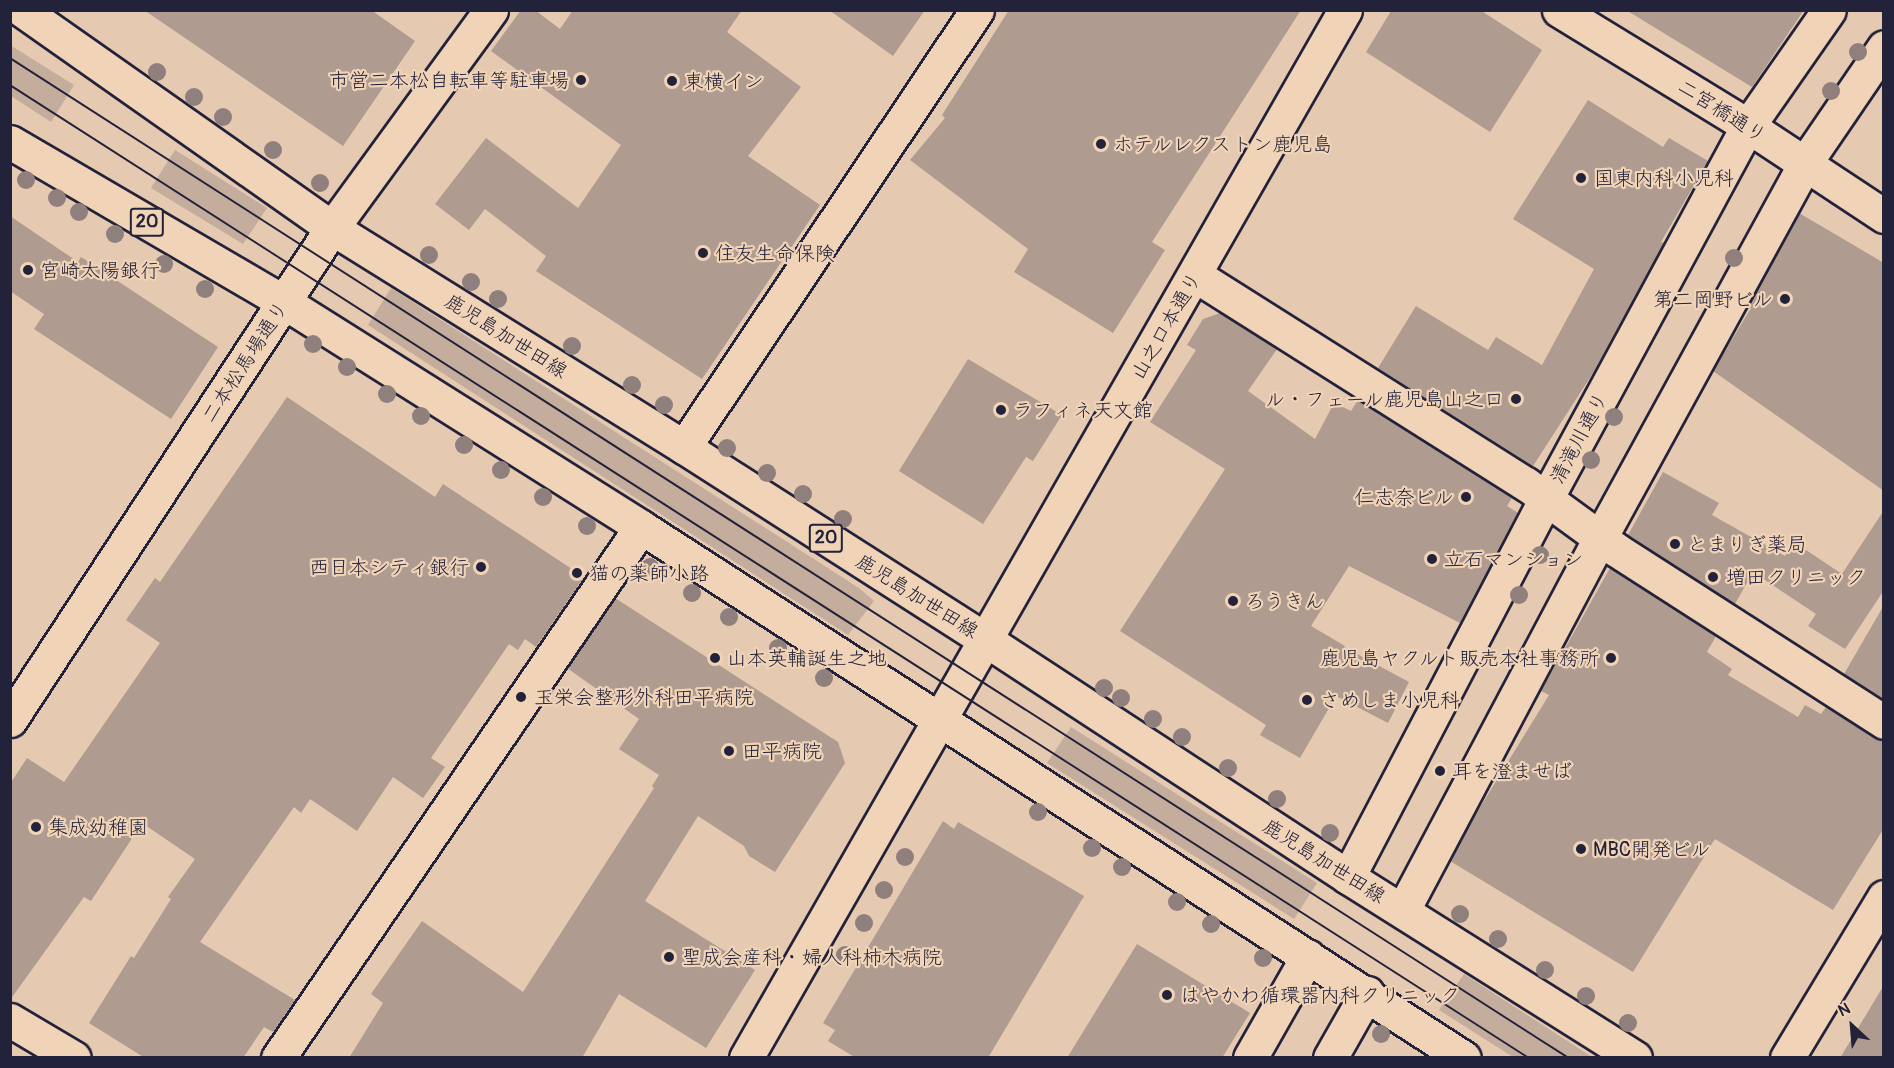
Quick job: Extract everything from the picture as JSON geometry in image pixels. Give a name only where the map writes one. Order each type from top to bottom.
[{"type":"street","name":"二本松馬場通り","points":[[10,720],[332,228],[490,10]]},
{"type":"street","points":[[684,447],[976,10]]},
{"type":"street","name":"山之口本通り","points":[[746,1058],[1345,10]]},
{"type":"street","name":"二宮橋通り","points":[[1559,10],[1748,126],[1884,216]]},
{"type":"street","name":"清滝川通り","points":[[1348,877],[1546,499],[1748,126],[1829,10]]},
{"type":"street","name":"鹿児島加世田線","points":[[41,16],[332,228],[684,447],[986,640],[1348,877],[1635,1058]]},
{"type":"street","points":[[1403,910],[1600,538],[1805,163],[1884,47]]},
{"type":"street","name":"20","points":[[10,142],[284,302],[641,527],[1367,993],[1464,1058]]},
{"type":"street","points":[[1195,275],[1546,499],[1600,538],[1884,722]]},
{"type":"street","points":[[278,1058],[641,527]]},
{"type":"street","points":[[1787,1058],[1884,897]]},
{"type":"street","points":[[1250,1058],[1308,956]]},
{"type":"street","points":[[1330,1058],[1367,993]]},
{"type":"street","points":[[10,1020],[74,1058]]},
{"type":"shaded area","points":[[10,45],[74,85],[51,122],[11,96]]},
{"type":"shaded area","points":[[175,150],[267,208],[243,244],[151,188]]},
{"type":"shaded area","points":[[391,288],[859,588],[874,601],[848,635],[368,325]]},
{"type":"shaded area","points":[[1071,727],[1317,883],[1294,919],[1047,763]]},
{"type":"shaded area","points":[[1464,974],[1592,1057],[1513,1057],[1439,1010]]},
{"type":"building","points":[[144,10],[371,10],[415,41],[343,146]]},
{"type":"building","points":[[521,10],[535,10],[560,29],[573,10],[742,10],[727,32],[801,87],[748,156],[820,205],[702,379],[536,271],[546,256],[485,209],[469,230],[435,204],[486,138],[578,208],[621,145],[491,51]]},
{"type":"building","points":[[829,10],[925,10],[893,56]]},
{"type":"building","name":"ホテルレクストン鹿児島","points":[[1009,10],[1301,10],[1152,242],[1165,250],[1113,333],[1014,272],[1028,249],[910,160],[945,118],[942,115]]},
{"type":"building","points":[[1480,10],[1542,50],[1490,132],[1366,52],[1391,11]]},
{"type":"building","points":[[1626,10],[1804,10],[1752,87]]},
{"type":"building","points":[[1588,100],[1663,147],[1669,138],[1708,161],[1661,242],[1664,243],[1593,373],[1533,466],[1378,368],[1416,306],[1488,350],[1496,337],[1542,365],[1594,269],[1513,219]]},
{"type":"building","points":[[1799,213],[1884,263],[1884,491],[1713,371],[1751,308],[1748,306]]},
{"type":"building","points":[[10,216],[78,262],[81,257],[218,347],[171,419],[34,329],[44,314],[10,291]]},
{"type":"building","points":[[1220,313],[1277,349],[1248,391],[1315,439],[1334,403],[1351,411],[1358,400],[1512,498],[1507,506],[1518,513],[1460,623],[1349,566],[1311,626],[1344,647],[1409,682],[1388,723],[1336,696],[1300,758],[1260,735],[1266,725],[1120,631],[1225,469],[1150,422],[1196,350],[1187,345],[1203,319]]},
{"type":"building","points":[[968,359],[1062,415],[1033,461],[1026,457],[983,524],[899,471]]},
{"type":"building","points":[[287,397],[435,497],[443,484],[584,577],[536,647],[525,639],[518,650],[509,644],[431,758],[445,767],[423,798],[393,777],[357,831],[310,799],[301,813],[294,807],[200,942],[295,1000],[273,1032],[264,1027],[243,1058],[145,1058],[89,1023],[131,956],[134,958],[171,899],[168,897],[195,859],[142,823],[91,901],[84,897],[10,1000],[10,784],[27,758],[64,782],[160,643],[126,620],[155,578],[160,582]]},
{"type":"building","points":[[1663,472],[1719,503],[1712,515],[1785,556],[1794,542],[1842,574],[1884,510],[1884,590],[1845,649],[1808,626],[1816,614],[1753,572],[1735,604],[1628,535]]},
{"type":"building","points":[[1610,568],[1716,636],[1707,652],[1732,669],[1728,675],[1798,717],[1805,705],[1821,714],[1826,707],[1874,738],[1884,741],[1884,828],[1833,910],[1715,839],[1633,972],[1450,861],[1471,822],[1549,695],[1541,691]]},
{"type":"building","points":[[615,598],[838,742],[845,763],[775,872],[749,856],[744,846],[698,816],[645,901],[755,970],[706,1048],[619,994],[582,1058],[349,1058],[383,1003],[371,994],[422,921],[523,992],[654,788],[652,786],[659,775],[619,749],[639,719],[567,668]]},
{"type":"building","points":[[1884,605],[1884,699],[1844,674]]},
{"type":"building","points":[[943,821],[954,829],[958,822],[1084,896],[988,1058],[856,1058],[828,1041],[835,1030],[823,1023]]},
{"type":"building","points":[[1137,944],[1250,1013],[1222,1058],[1067,1058]]},
{"type":"building","points":[[1884,985],[1884,1058],[1840,1058]]},
{"type":"tram line","points":[[10,58],[1569,1058]]},
{"type":"tram line","points":[[10,85],[1529,1058]]},
{"type":"place","name":"市営二本松自転車等駐車場","points":[[581,80]]},
{"type":"place","name":"東横イン","points":[[672,81]]},
{"type":"place","name":"ホテルレクストン鹿児島","points":[[1101,144]]},
{"type":"place","name":"国東内科小児科","points":[[1581,178]]},
{"type":"place","name":"住友生命保険","points":[[703,253]]},
{"type":"place","name":"宮崎太陽銀行","points":[[28,270]]},
{"type":"place","name":"第二岡野ビル","points":[[1785,299]]},
{"type":"place","name":"ル・フェール鹿児島山之口","points":[[1516,399]]},
{"type":"place","name":"ラフィネ天文館","points":[[1001,410]]},
{"type":"place","name":"仁志奈ビル","points":[[1466,497]]},
{"type":"place","name":"とまりぎ薬局","points":[[1675,544]]},
{"type":"place","name":"立石マンション","points":[[1432,559]]},
{"type":"place","name":"西日本シティ銀行","points":[[481,567]]},
{"type":"place","name":"猫の薬師小路","points":[[577,573]]},
{"type":"place","name":"増田クリニック","points":[[1713,577]]},
{"type":"place","name":"ろうきん","points":[[1233,601]]},
{"type":"place","name":"山本英輔誕生之地","points":[[715,658]]},
{"type":"place","name":"鹿児島ヤクルト販売本社事務所","points":[[1611,658]]},
{"type":"place","name":"玉栄会整形外科田平病院","points":[[521,697]]},
{"type":"place","name":"さめしま小児科","points":[[1307,700]]},
{"type":"place","name":"田平病院","points":[[729,751]]},
{"type":"place","name":"耳を澄ませば","points":[[1440,771]]},
{"type":"place","name":"集成幼稚園","points":[[36,827]]},
{"type":"place","name":"MBC開発ビル","points":[[1581,849]]},
{"type":"place","name":"聖成会産科・婦人科柿木病院","points":[[669,957]]},
{"type":"place","name":"はやかわ循環器内科クリニック","points":[[1167,995]]}]
